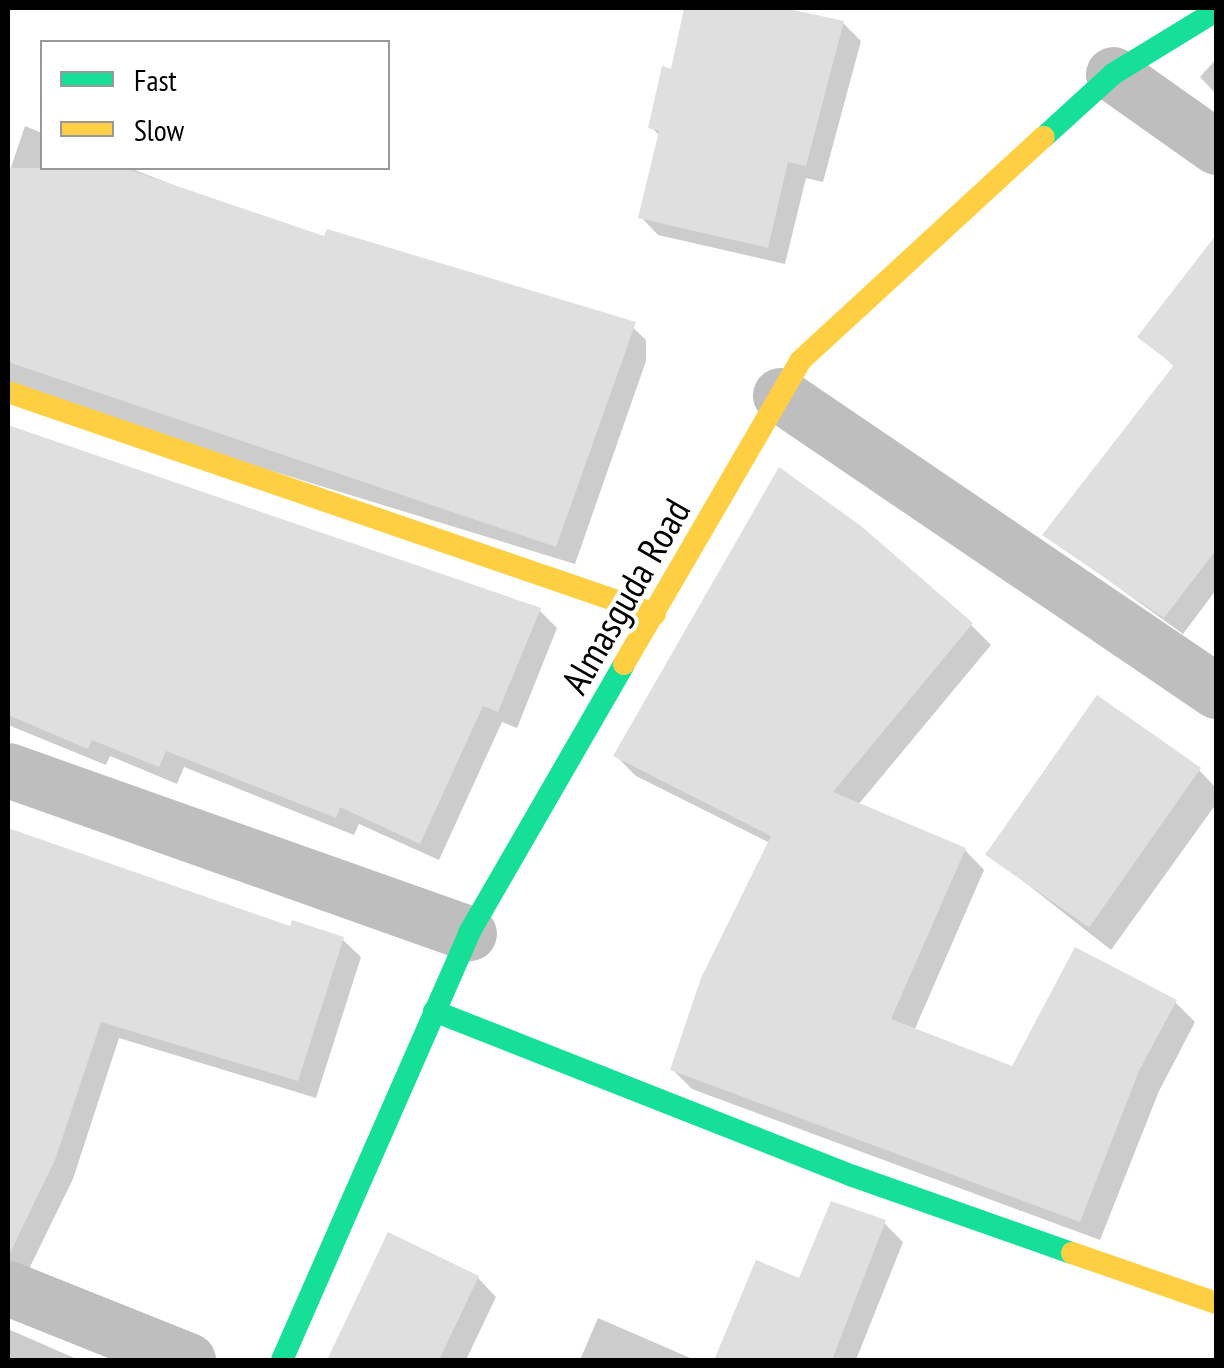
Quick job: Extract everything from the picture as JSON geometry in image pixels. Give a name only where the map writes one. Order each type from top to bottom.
[{"type":"street","name":"Almasguda Road","points":[[282,1360],[469,933],[800,361],[1113,74],[1213,11]]},
{"type":"street","points":[[1113,74],[1216,147]]},
{"type":"street","points":[[8,392],[655,614]]},
{"type":"street","points":[[780,394],[1216,691]]},
{"type":"street","points":[[8,770],[469,933]]},
{"type":"street","points":[[434,1011],[853,1176],[1216,1303]]},
{"type":"street","points":[[8,1288],[188,1360]]},
{"type":"building","points":[[684,8],[784,8],[844,21],[806,166],[788,162],[768,248],[638,218],[659,131],[648,128],[662,66],[671,69]]},
{"type":"building","points":[[8,168],[130,170],[324,236],[327,229],[636,322],[556,547],[8,362]]},
{"type":"building","points":[[1216,235],[1216,550],[1164,618],[1042,535],[1174,365],[1137,337]]},
{"type":"building","points":[[8,425],[541,608],[498,712],[483,706],[420,844],[340,807],[336,818],[166,751],[159,767],[92,740],[88,749],[8,715]]},
{"type":"building","points":[[779,467],[861,526],[973,623],[833,792],[966,848],[891,1019],[1012,1066],[1075,947],[1177,1000],[1139,1071],[1080,1222],[670,1070],[701,978],[771,836],[613,756]]},
{"type":"building","points":[[1097,695],[1201,768],[1089,928],[985,855]]},
{"type":"building","points":[[8,828],[290,926],[292,920],[344,937],[298,1081],[101,1022],[55,1160],[8,1257]]},
{"type":"building","points":[[831,1201],[886,1220],[832,1360],[714,1360],[756,1260],[799,1278]]},
{"type":"building","points":[[388,1232],[479,1276],[439,1360],[327,1360]]},
{"type":"traffic: fast","points":[[1044,137],[1113,74],[1216,11]]},
{"type":"traffic: fast","points":[[282,1360],[469,933],[624,664]]},
{"type":"traffic: fast","points":[[434,1011],[853,1176],[1072,1253]]},
{"type":"traffic: slow","points":[[624,664],[800,361],[1044,137]]},
{"type":"traffic: slow","points":[[8,392],[655,614]]},
{"type":"traffic: slow","points":[[1072,1253],[1216,1303]]}]
